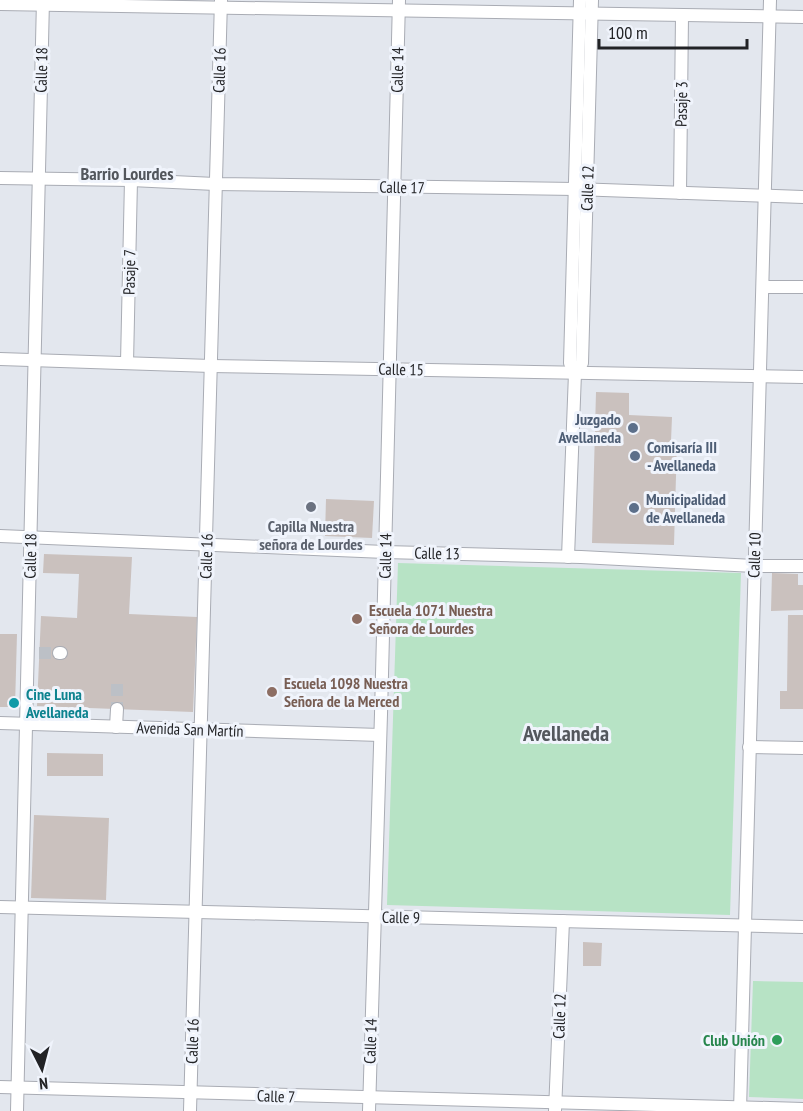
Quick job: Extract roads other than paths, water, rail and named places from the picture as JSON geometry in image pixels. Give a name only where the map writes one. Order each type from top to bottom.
[{"type":"street","name":"Calle 12","points":[[580,0],[586,14]]},
{"type":"street","name":"Calle 12","points":[[568,556],[575,373],[582,363],[580,190],[586,14],[592,0]]},
{"type":"street","name":"Calle 10","points":[[740,1109],[743,925],[770,0]]},
{"type":"street","points":[[0,4],[43,2],[399,4],[586,14],[803,17]]},
{"type":"street","name":"Calle 18","points":[[17,1111],[26,724],[34,653],[30,537],[43,2]]},
{"type":"street","name":"Calle 16","points":[[190,1111],[220,4]]},
{"type":"street","name":"Calle 14","points":[[369,1105],[399,4]]},
{"type":"street","name":"Pasaje 3","points":[[680,193],[682,16]]},
{"type":"street","name":"Calle 17","points":[[0,178],[803,197]]},
{"type":"street","name":"Pasaje 7","points":[[127,363],[131,180]]},
{"type":"street","points":[[763,287],[803,287]]},
{"type":"street","name":"Calle 15","points":[[0,359],[211,366],[803,377]]},
{"type":"street","name":"Calle 13","points":[[0,536],[385,552],[568,556],[754,566],[803,566]]},
{"type":"street","points":[[116,727],[117,709]]},
{"type":"street","name":"Avenida San Martín","points":[[0,723],[380,735]]},
{"type":"street","points":[[749,747],[803,748]]},
{"type":"street","name":"Calle 9","points":[[0,907],[803,927]]},
{"type":"street","name":"Calle 12","points":[[556,1107],[563,921]]},
{"type":"street","name":"Calle 7","points":[[0,1088],[190,1093],[369,1105],[803,1109]]},
{"type":"tunnel","points":[[39,653],[59,653]]},
{"type":"tunnel","points":[[117,684],[117,709]]},
{"type":"place","name":"Juzgado Avellaneda","points":[[633,428]]},
{"type":"place","name":"Comisaría III - Avellaneda","points":[[635,456]]},
{"type":"place","name":"Capilla Nuestra señora de Lourdes","points":[[311,507]]},
{"type":"place","name":"Municipalidad de Avellaneda","points":[[634,508]]},
{"type":"place","name":"Escuela 1071 Nuestra Señora de Lourdes","points":[[357,619]]},
{"type":"place","name":"Escuela 1098 Nuestra Señora de la Merced","points":[[272,692]]},
{"type":"place","name":"Cine Luna Avellaneda","points":[[14,703]]},
{"type":"place","name":"Club Unión","points":[[777,1040]]},
{"type":"district","name":"Barrio Lourdes","points":[[127,173]]},
{"type":"district","name":"Avellaneda","points":[[566,733]]}]
